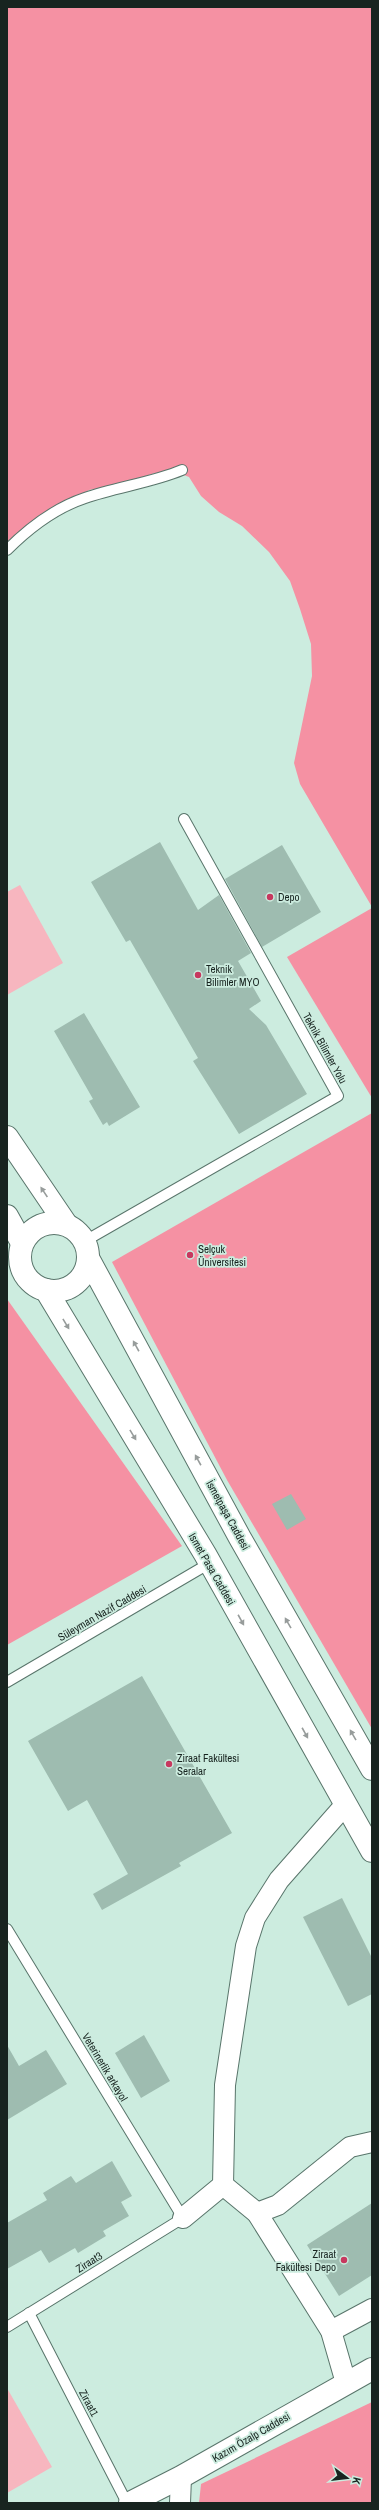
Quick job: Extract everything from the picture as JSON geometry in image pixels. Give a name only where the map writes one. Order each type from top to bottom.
[{"type":"main road","points":[[7,1137],[66,1224],[77,1231],[86,1250],[85,1270],[79,1280],[69,1287],[58,1291],[46,1290],[35,1286],[24,1272],[20,1255],[22,1244],[28,1235],[45,1223],[66,1224]]},
{"type":"main road","points":[[7,1216],[22,1244]]},
{"type":"main road","name":"İsmetpaşa Caddesi","points":[[86,1250],[240,1538],[372,1769]]},
{"type":"main road","name":"Ismet Pasa Caddesi","points":[[46,1290],[210,1563],[345,1805],[372,1850]]},
{"type":"main road","name":"Kazım Özalp Caddesi","points":[[129,2503],[181,2476],[346,2383],[372,2370]]},
{"type":"street","points":[[223,2186],[225,2085],[246,1946],[255,1918],[279,1880],[345,1805]]},
{"type":"street","points":[[257,2214],[278,2205],[350,2147],[372,2142]]},
{"type":"street","points":[[223,2186],[257,2214],[331,2331],[346,2383]]},
{"type":"street","points":[[183,2218],[223,2186]]},
{"type":"street","points":[[331,2331],[372,2309]]},
{"type":"street","points":[[180,2503],[181,2476]]},
{"type":"lane","points":[[7,550],[25,533],[53,513],[84,498],[182,470]]},
{"type":"lane","name":"Teknik Bilimler Yolu","points":[[86,1250],[338,1096],[184,819]]},
{"type":"lane","name":"Süleyman Nazif Caddesi","points":[[7,1682],[210,1563]]},
{"type":"lane","name":"Veterinerlik arkayol","points":[[7,1929],[183,2218]]},
{"type":"lane","name":"Ziraat3","points":[[7,2327],[183,2218]]},
{"type":"lane","name":"Ziraat1","points":[[29,2313],[129,2503]]},
{"type":"shaded area","points":[[7,7],[372,7],[372,907],[300,784],[294,763],[312,676],[311,644],[290,581],[269,552],[242,526],[219,512],[201,496],[189,477],[176,472],[155,473],[122,484],[89,490],[62,505],[7,551]]},
{"type":"shaded area","points":[[20,885],[63,963],[7,995],[7,892]]},
{"type":"shaded area","points":[[372,908],[372,1098],[287,957]]},
{"type":"shaded area","points":[[372,1113],[372,1729],[227,1480],[112,1262]]},
{"type":"shaded area","points":[[7,1299],[182,1546],[7,1645]]},
{"type":"shaded area","points":[[7,2388],[52,2467],[7,2493]]},
{"type":"shaded area","points":[[372,2402],[372,2503],[199,2503],[201,2484]]},
{"type":"building","points":[[160,842],[198,910],[219,895],[251,953],[238,961],[261,1001],[249,1009],[266,1025],[307,1094],[239,1134],[193,1061],[198,1058],[130,940],[126,942],[91,882]]},
{"type":"building","name":"Depo","points":[[282,845],[321,912],[262,947],[225,879]]},
{"type":"building","points":[[84,1013],[140,1107],[109,1126],[107,1122],[103,1125],[89,1101],[93,1099],[54,1031]]},
{"type":"building","points":[[291,1494],[306,1519],[287,1530],[272,1504]]},
{"type":"building","points":[[142,1676],[232,1833],[179,1863],[181,1866],[102,1910],[93,1894],[128,1874],[87,1800],[68,1811],[28,1741]]},
{"type":"building","points":[[342,1898],[372,1958],[372,1994],[348,2006],[303,1917]]},
{"type":"building","points":[[144,2035],[170,2081],[141,2098],[115,2053]]},
{"type":"building","points":[[7,2045],[19,2066],[46,2050],[67,2084],[7,2120]]},
{"type":"building","points":[[112,2161],[132,2196],[121,2202],[129,2216],[103,2231],[106,2236],[78,2253],[75,2248],[49,2263],[41,2250],[7,2269],[7,2223],[47,2200],[43,2193],[71,2176],[76,2183]]},
{"type":"building","name":"Ziraat Fakültesi Depo","points":[[372,2203],[372,2275],[339,2296],[307,2245]]},
{"type":"place","name":"Depo","points":[[270,897]]},
{"type":"place","name":"Teknik Bilimler MYO","points":[[198,975]]},
{"type":"place","name":"Selçuk Üniversitesi","points":[[190,1255]]},
{"type":"place","name":"Ziraat Fakültesi Seralar","points":[[169,1764]]},
{"type":"place","name":"Ziraat Fakültesi Depo","points":[[344,2260]]}]
